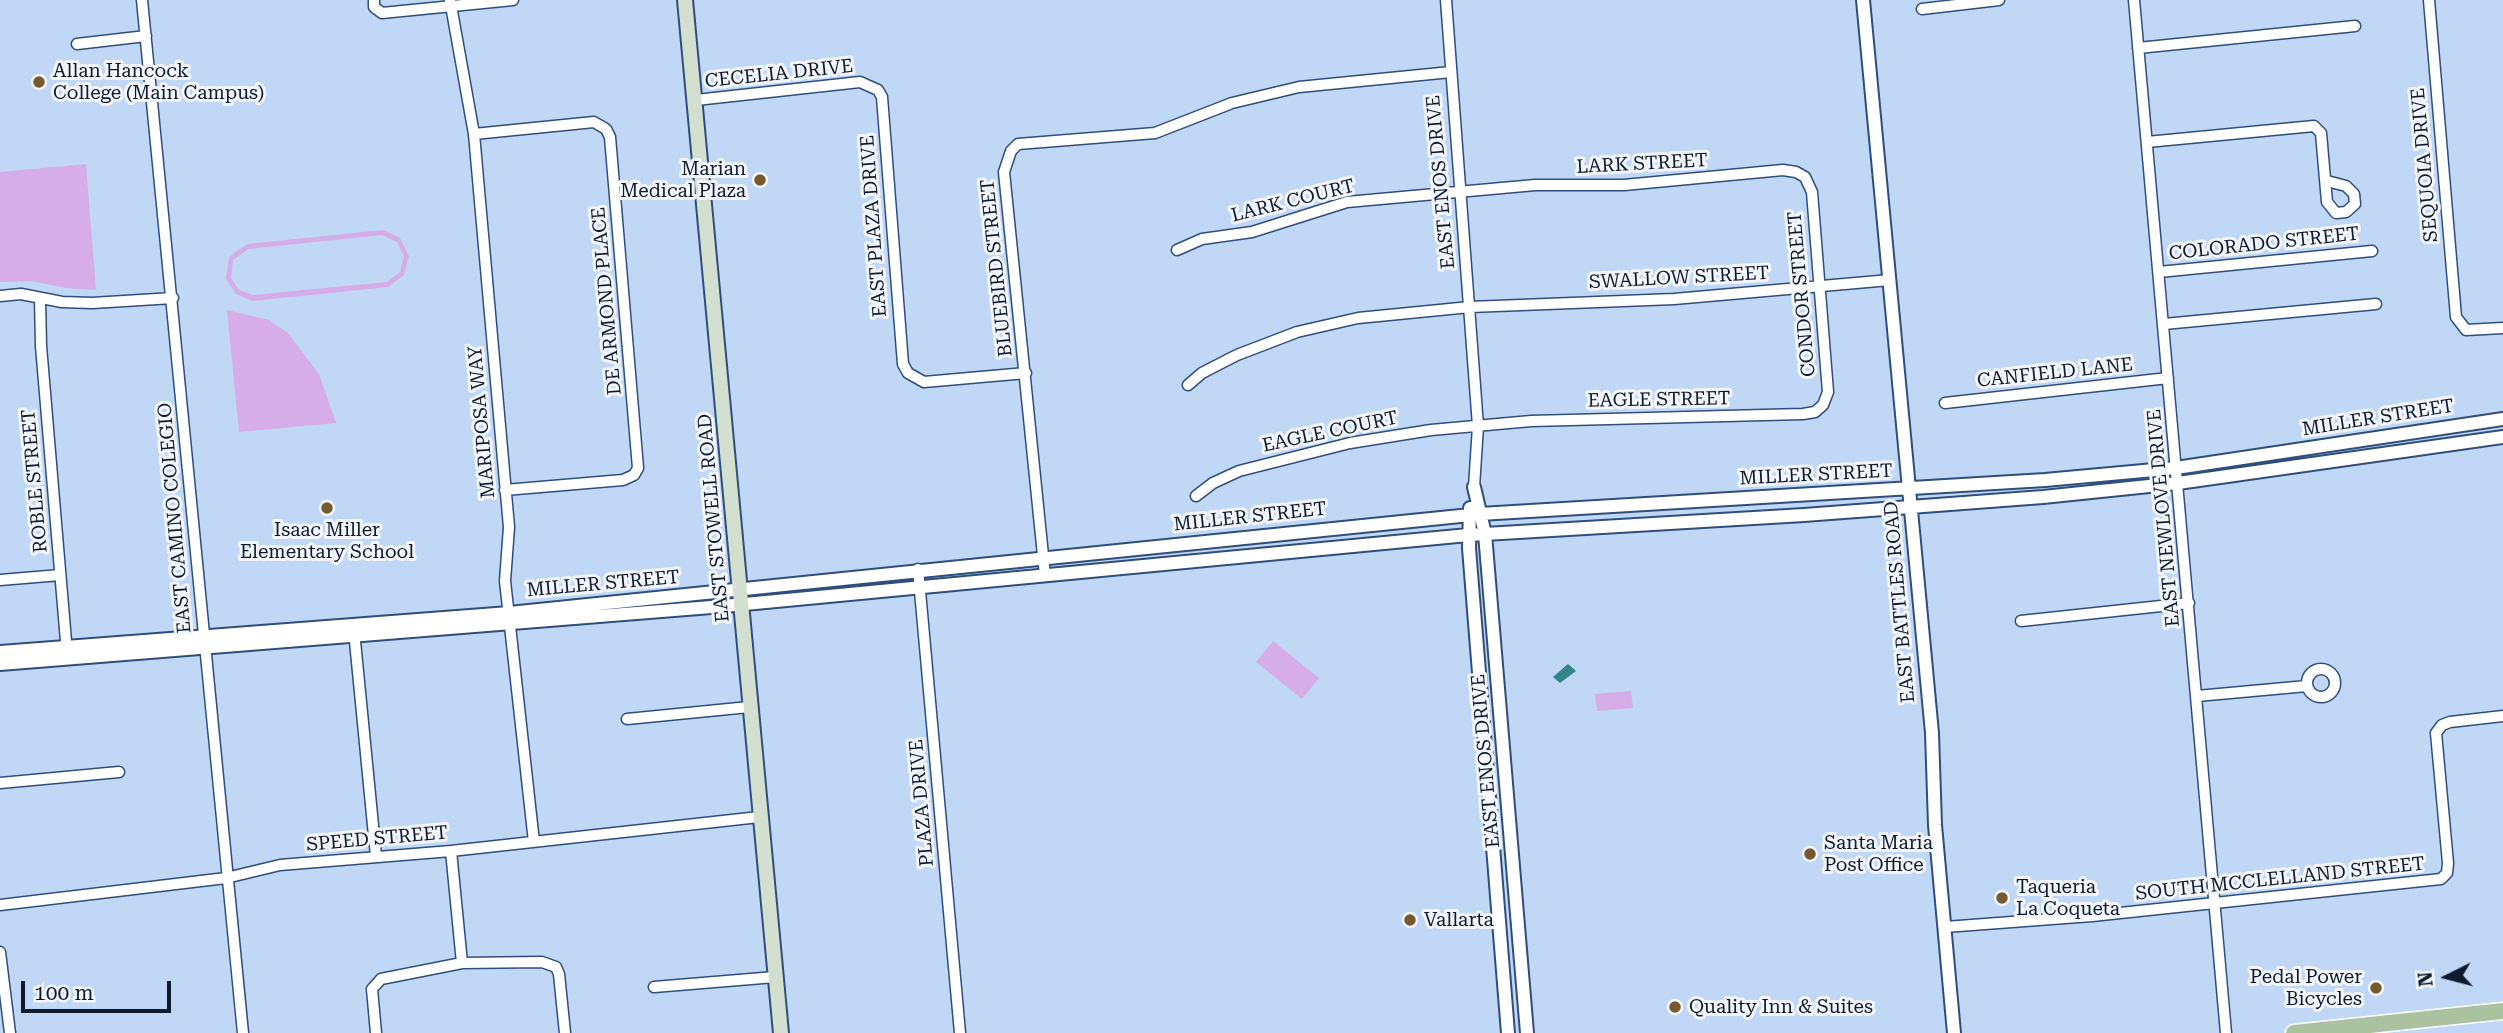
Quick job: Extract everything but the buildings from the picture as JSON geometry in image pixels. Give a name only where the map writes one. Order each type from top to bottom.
[{"type":"main road","name":"EAST STOWELL ROAD","points":[[685,0],[781,1033]]},
{"type":"main road","points":[[2294,1033],[2503,1011]]},
{"type":"street","name":"EAST CAMINO COLEGIO","points":[[142,0],[243,1033]]},
{"type":"street","points":[[374,0],[380,13],[450,3],[513,0]]},
{"type":"street","name":"EAST ENOS DRIVE","points":[[1446,0],[1478,426],[1475,514],[1468,535],[1508,1033]]},
{"type":"street","name":"EAST BATTLES ROAD","points":[[1863,0],[1932,733],[1935,825],[1954,1033]]},
{"type":"street","points":[[1922,9],[1999,0]]},
{"type":"street","name":"EAST NEWLOVE DRIVE","points":[[2134,0],[2226,1033]]},
{"type":"street","name":"SEQUOIA DRIVE","points":[[2429,0],[2456,317],[2460,326],[2466,330],[2503,328]]},
{"type":"street","name":"MARIPOSA WAY","points":[[450,3],[474,134],[509,527],[505,581],[534,842]]},
{"type":"street","points":[[2138,48],[2355,26]]},
{"type":"street","points":[[77,44],[146,36]]},
{"type":"street","name":"BLUEBIRD STREET","points":[[1026,373],[1004,172],[1006,160],[1018,144],[1155,133],[1260,95],[1299,87],[1451,72]]},
{"type":"street","name":"CECELIA DRIVE","points":[[696,100],[865,83]]},
{"type":"street","name":"EAST PLAZA DRIVE","points":[[865,83],[878,90],[882,97],[901,352],[908,373],[924,382],[1026,373]]},
{"type":"street","name":"DE ARMOND PLACE","points":[[474,134],[594,122],[606,129],[611,151],[638,468],[634,475],[623,480],[505,489]]},
{"type":"street","points":[[2147,142],[2314,126],[2321,133],[2327,181]]},
{"type":"street","name":"LARK STREET","points":[[1462,190],[1535,185],[1624,185],[1783,170],[1802,174],[1812,192]]},
{"type":"street","name":"LARK COURT","points":[[1177,250],[1202,239],[1252,232],[1347,202],[1462,190]]},
{"type":"street","name":"CONDOR STREET","points":[[1812,192],[1828,392]]},
{"type":"street","name":"COLORADO STREET","points":[[2159,272],[2372,251]]},
{"type":"street","name":"SWALLOW STREET","points":[[1188,385],[1213,366],[1297,332],[1334,322],[1470,307],[1674,299],[1890,280]]},
{"type":"street","points":[[0,296],[21,294],[92,303],[173,298]]},
{"type":"street","name":"ROBLE STREET","points":[[40,298],[41,346],[66,654]]},
{"type":"street","points":[[2164,324],[2376,304]]},
{"type":"street","points":[[1026,373],[1045,575]]},
{"type":"street","name":"CANFIELD LANE","points":[[1945,403],[2168,379]]},
{"type":"street","name":"EAGLE STREET","points":[[1478,426],[1573,419],[1803,414],[1815,412],[1823,405],[1828,392]]},
{"type":"street","name":"MILLER STREET","points":[[740,598],[918,569],[1475,514],[1909,489],[2176,468],[2503,419]]},
{"type":"street","name":"EAGLE COURT","points":[[1196,496],[1213,483],[1261,464],[1350,443],[1478,426]]},
{"type":"street","name":"MILLER STREET","points":[[0,664],[66,654],[740,598],[920,586],[1468,535],[1910,508],[2178,483],[2503,437]]},
{"type":"street","name":"EAST ENOS DRIVE","points":[[1475,514],[1485,534],[1527,1033]]},
{"type":"street","name":"PLAZA DRIVE","points":[[918,569],[960,1033]]},
{"type":"street","points":[[0,580],[60,575]]},
{"type":"street","points":[[2021,621],[2189,603]]},
{"type":"street","points":[[355,631],[376,856]]},
{"type":"street","name":"MILLER STREET","points":[[0,652],[66,654]]},
{"type":"street","points":[[2197,696],[2307,686]]},
{"type":"street","points":[[627,719],[749,707]]},
{"type":"street","name":"SOUTH MCCLELLAND STREET","points":[[1945,927],[2092,916],[2441,879],[2447,873],[2448,863],[2436,733],[2442,725],[2450,722],[2503,716]]},
{"type":"street","points":[[0,783],[119,772]]},
{"type":"street","name":"SPEED STREET","points":[[0,905],[226,878],[280,866],[451,851],[759,817]]},
{"type":"street","points":[[451,851],[462,963]]},
{"type":"street","points":[[0,951],[10,1033]]},
{"type":"street","points":[[376,1033],[372,989],[374,983],[381,979],[462,963],[542,962],[556,967],[559,974],[565,1033]]},
{"type":"street","points":[[654,987],[775,977]]},
{"type":"shaded area","points":[[86,164],[96,290],[66,288],[31,281],[0,282],[0,172]]},
{"type":"shaded area","points":[[383,230],[400,238],[409,256],[404,275],[388,287],[252,301],[236,294],[226,279],[229,257],[247,244]],"holes":[[[382,235],[397,242],[404,256],[400,272],[387,282],[253,295],[239,290],[231,278],[233,260],[248,249]]]},
{"type":"shaded area","points":[[227,310],[269,320],[288,333],[319,374],[336,423],[239,432]]},
{"type":"shaded area","points":[[1273,641],[1319,678],[1302,699],[1256,662]]},
{"type":"shaded area","points":[[1568,664],[1576,671],[1560,683],[1553,677]]},
{"type":"shaded area","points":[[1631,691],[1633,708],[1597,711],[1595,694]]},
{"type":"place","name":"Allan Hancock College (Main Campus)","points":[[39,82]]},
{"type":"place","name":"Marian Medical Plaza","points":[[760,180]]},
{"type":"place","name":"Isaac Miller Elementary School","points":[[327,508]]},
{"type":"place","name":"Santa Maria Post Office","points":[[1810,854]]},
{"type":"place","name":"Taqueria La Coqueta","points":[[2002,898]]},
{"type":"place","name":"Vallarta","points":[[1410,920]]},
{"type":"place","name":"Pedal Power Bicycles","points":[[2376,988]]},
{"type":"place","name":"Quality Inn & Suites","points":[[1675,1007]]}]
